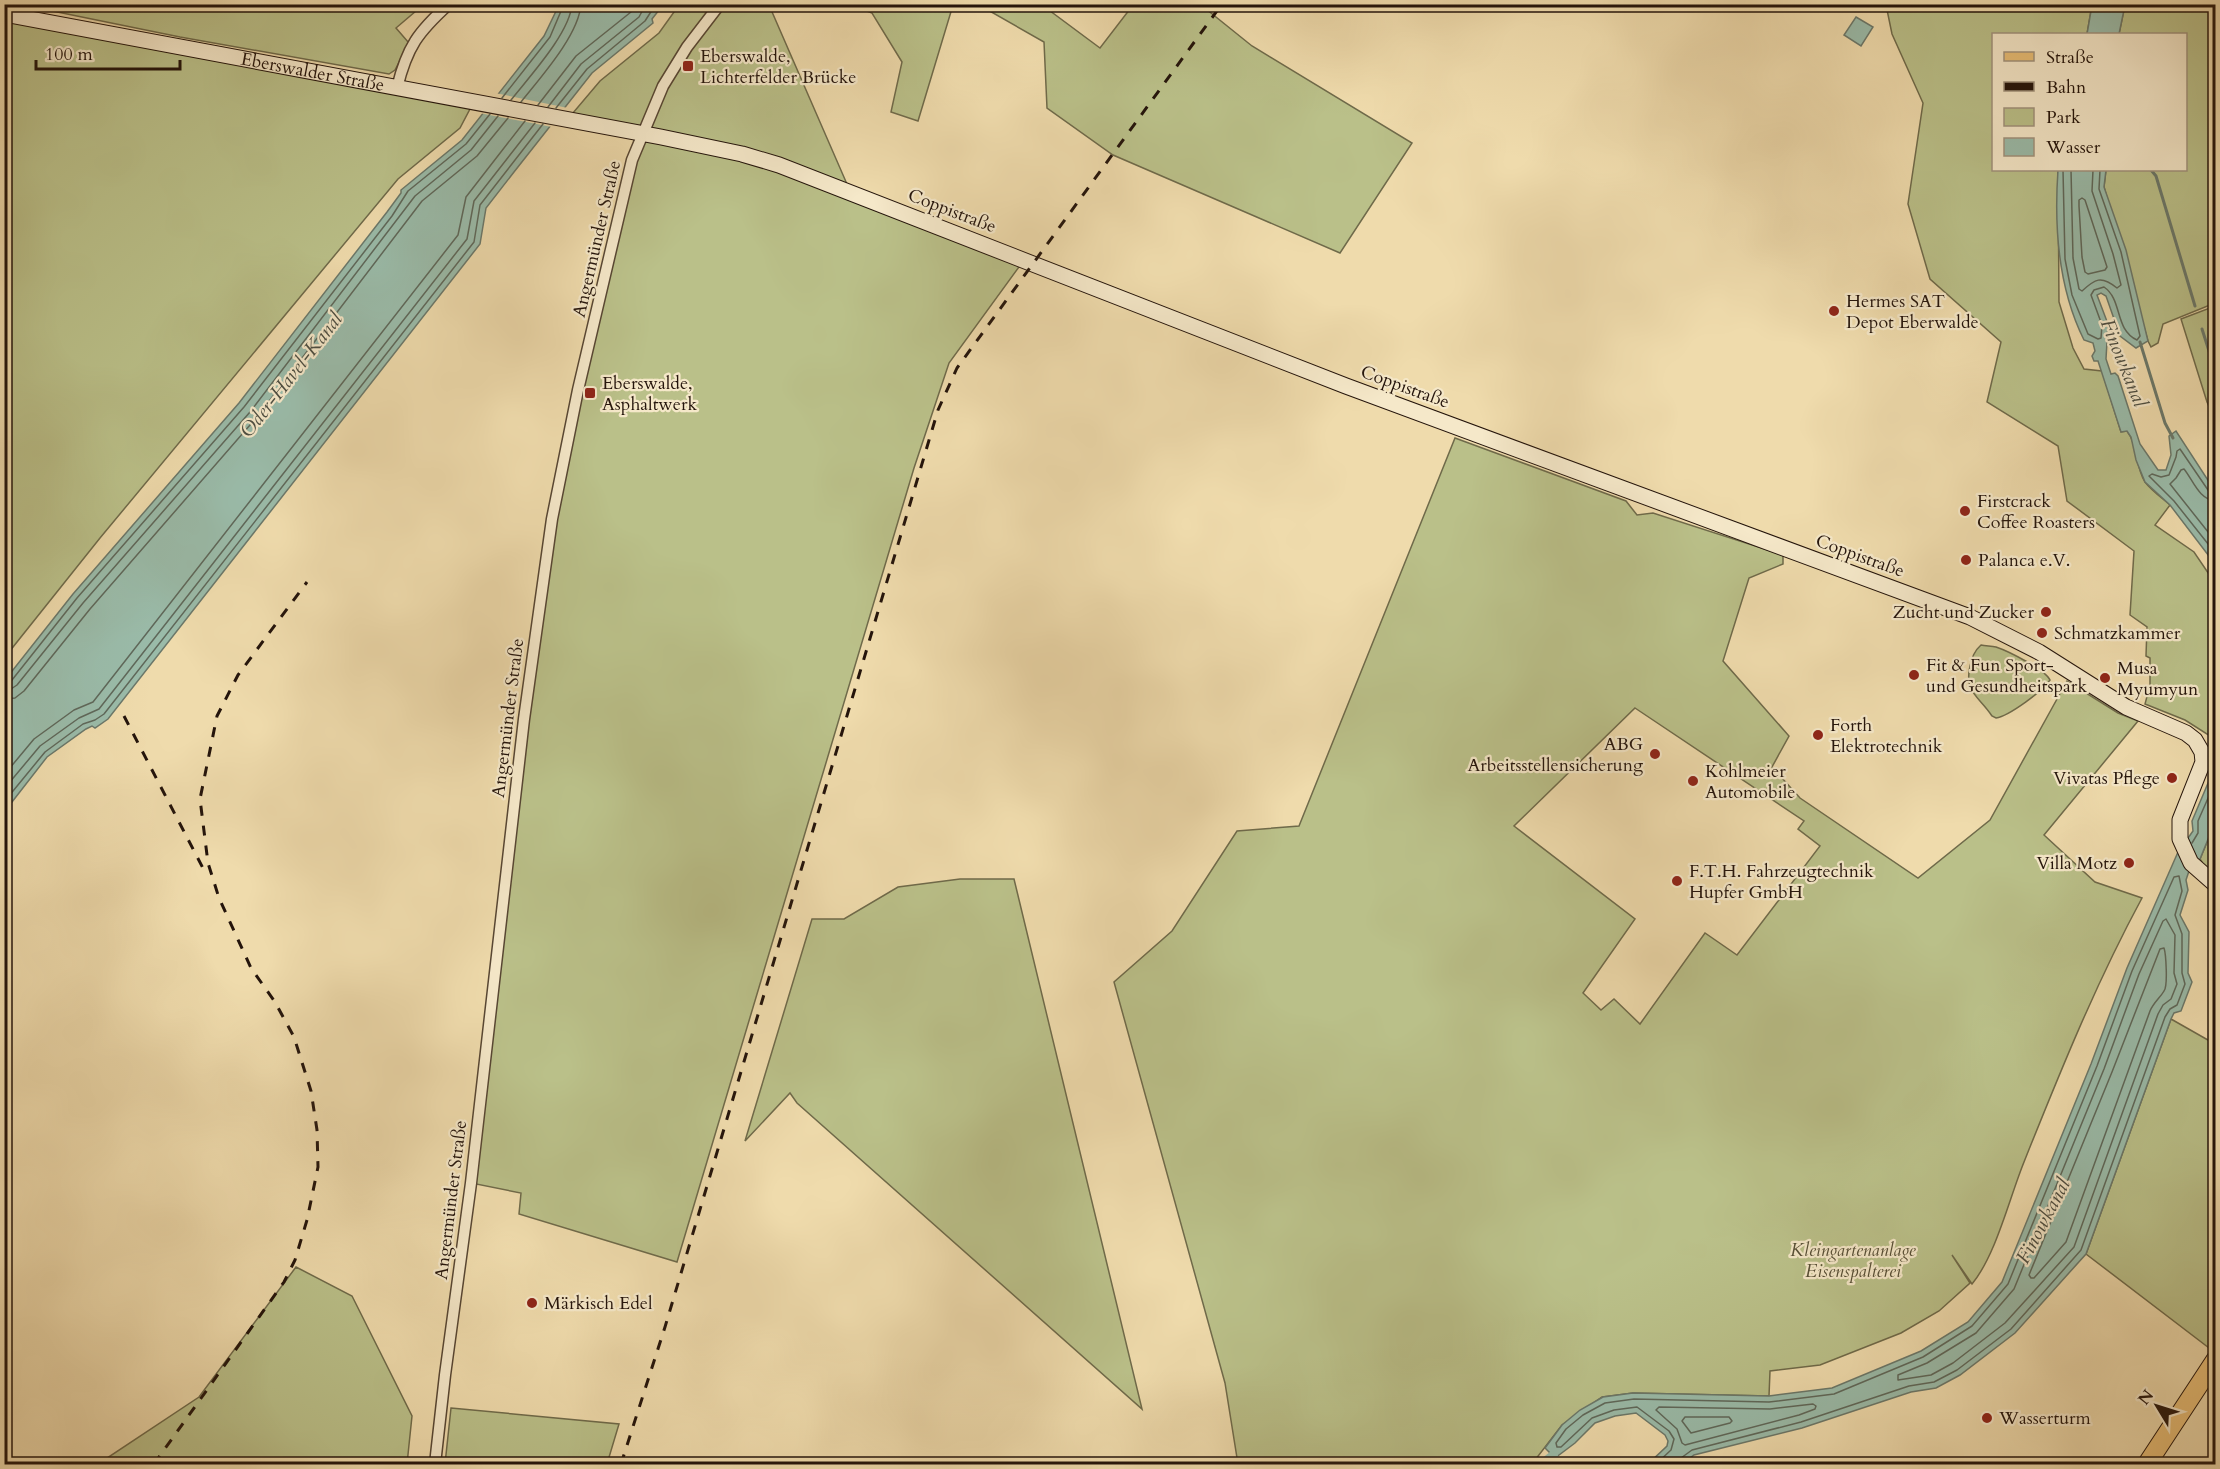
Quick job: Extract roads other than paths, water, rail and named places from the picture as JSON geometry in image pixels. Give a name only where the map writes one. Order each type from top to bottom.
[{"type":"main road","name":"Eberswalder Straße","points":[[4,14],[567,120]]},
{"type":"main road","name":"Coppistraße","points":[[567,120],[742,154],[805,174],[1346,386],[1970,616],[2038,652],[2126,707],[2186,732],[2195,740],[2202,752],[2203,762],[2180,820],[2180,839],[2191,863],[2216,885]]},
{"type":"main road","points":[[2147,1464],[2210,1377],[2216,1359]]},
{"type":"street","points":[[397,88],[407,55],[417,35],[448,4]]},
{"type":"street","name":"Angermünder Straße","points":[[435,1464],[471,1183],[524,719],[549,540],[578,390],[632,160],[663,86],[673,68],[720,4]]},
{"type":"water","name":"Oder-Havel-Kanal","points":[[559,5],[663,5],[652,19],[653,23],[592,73],[486,208],[480,244],[108,719],[95,728],[92,726],[86,729],[47,757],[5,811],[5,680],[73,594],[239,403],[387,212],[401,190],[462,140],[544,36]]},
{"type":"water","points":[[2092,5],[2125,5],[2119,33],[2087,33]]},
{"type":"water","points":[[1856,17],[1873,27],[1861,46],[1844,35]]},
{"type":"water","points":[[2058,171],[2106,171],[2104,187],[2126,250],[2148,341],[2136,348],[2120,336],[2106,296],[2101,293],[2097,295],[2108,324],[2106,359],[2111,374],[2115,373],[2118,376],[2140,444],[2158,470],[2166,470],[2171,455],[2169,436],[2176,431],[2215,491],[2215,564],[2170,505],[2145,482],[2136,460],[2131,437],[2127,431],[2121,432],[2098,361],[2094,361],[2092,356],[2095,351],[2093,343],[2084,340],[2068,300],[2060,257]]},
{"type":"water","name":"Finowkanal","points":[[2215,758],[2215,822],[2200,859],[2189,871],[2186,880],[2188,890],[2180,915],[2189,932],[2188,973],[2192,982],[2181,1011],[2174,1013],[2171,1019],[2086,1254],[2015,1333],[1960,1375],[1936,1388],[1911,1392],[1802,1428],[1694,1455],[1682,1464],[1648,1464],[1667,1446],[1668,1441],[1665,1435],[1636,1413],[1615,1416],[1595,1423],[1575,1443],[1555,1458],[1545,1448],[1562,1425],[1580,1410],[1603,1397],[1633,1393],[1769,1396],[1832,1388],[1921,1351],[1968,1322],[2002,1282],[2091,1064],[2127,968],[2178,852],[2193,831],[2192,821],[2211,776]]},
{"type":"waterway","points":[[2152,171],[2156,176],[2195,306]]},
{"type":"waterway","points":[[2202,329],[2216,373]]},
{"type":"waterway","name":"Finowkanal","points":[[2140,342],[2165,423],[2173,438]]},
{"type":"waterway","points":[[1543,1464],[1553,1456]]},
{"type":"railway","points":[[621,1464],[665,1327],[938,410],[957,368],[1222,4]]},
{"type":"railway","points":[[154,1464],[284,1282],[295,1260],[307,1220],[318,1167],[317,1130],[311,1091],[294,1037],[275,1002],[251,968],[219,898],[208,863],[200,799],[217,716],[238,675],[307,582]]},
{"type":"railway","points":[[124,716],[206,874]]},
{"type":"place","name":"Eberswalde, Lichterfelder Brücke","points":[[688,66]]},
{"type":"place","name":"Hermes SAT Depot Eberwalde","points":[[1834,311]]},
{"type":"place","name":"Eberswalde, Asphaltwerk","points":[[590,393]]},
{"type":"place","name":"Firstcrack Coffee Roasters","points":[[1965,511]]},
{"type":"place","name":"Palanca e.V.","points":[[1966,560]]},
{"type":"place","name":"Zucht und Zucker","points":[[2046,612]]},
{"type":"place","name":"Schmatzkammer","points":[[2042,633]]},
{"type":"place","name":"Fit & Fun Sport- und Gesundheitspark","points":[[1914,675]]},
{"type":"place","name":"Musa Myumyun","points":[[2105,678]]},
{"type":"place","name":"Forth Elektrotechnik","points":[[1818,735]]},
{"type":"place","name":"ABG Arbeitsstellensicherung","points":[[1655,754]]},
{"type":"place","name":"Vivatas Pflege","points":[[2172,778]]},
{"type":"place","name":"Kohlmeier Automobile","points":[[1693,781]]},
{"type":"place","name":"Villa Motz","points":[[2129,863]]},
{"type":"place","name":"F.T.H. Fahrzeugtechnik Hupfer GmbH","points":[[1677,881]]},
{"type":"place","name":"Märkisch Edel","points":[[532,1303]]},
{"type":"place","name":"Wasserturm","points":[[1987,1418]]},
{"type":"park label","name":"Kleingartenanlage Eisenspalterei","points":[[1853,1260]]}]
